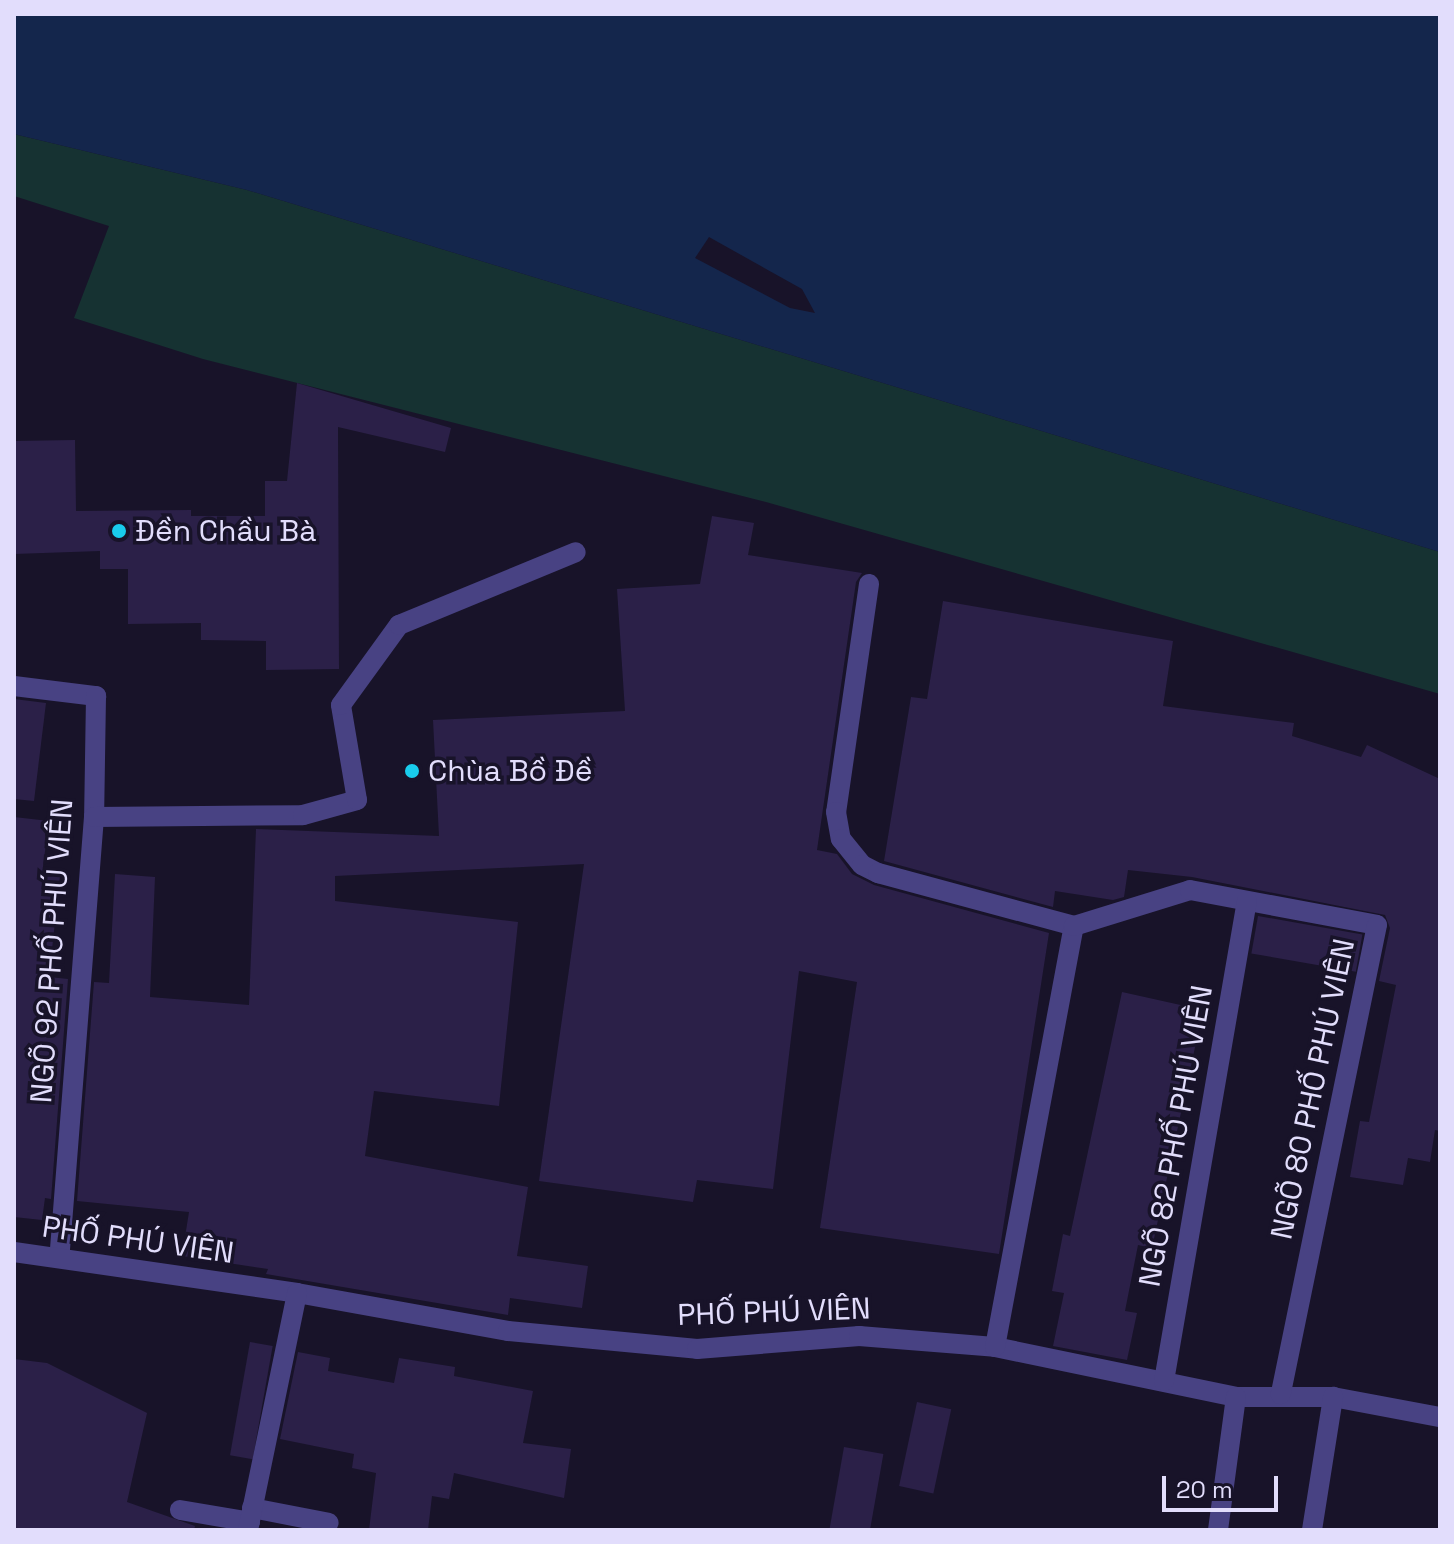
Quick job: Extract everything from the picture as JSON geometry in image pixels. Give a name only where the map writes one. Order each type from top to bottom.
[{"type":"street","points":[[94,817],[303,815],[357,800],[341,705],[399,625],[576,552]]},
{"type":"street","points":[[869,584],[836,812],[841,839],[862,865],[878,873],[1074,926],[1190,890],[1247,901]]},
{"type":"street","name":"NGÕ 92 PHỐ PHÚ VIÊN","points":[[14,686],[96,696],[94,817],[59,1258]]},
{"type":"street","name":"NGÕ 82 PHỐ PHÚ VIÊN","points":[[1164,1381],[1247,901]]},
{"type":"street","name":"NGÕ 80 PHỐ PHÚ VIÊN","points":[[1247,901],[1377,925],[1281,1394]]},
{"type":"street","points":[[995,1347],[1074,926]]},
{"type":"street","name":"PHỐ PHÚ VIÊN","points":[[14,1252],[297,1293],[508,1331],[697,1349],[859,1336],[995,1347],[1236,1397],[1281,1394],[1333,1397],[1440,1417]]},
{"type":"street","points":[[250,1520],[297,1293]]},
{"type":"street","points":[[1218,1530],[1236,1397]]},
{"type":"street","points":[[1312,1530],[1333,1397]]},
{"type":"street","points":[[180,1510],[250,1520],[329,1523]]},
{"type":"green space","points":[[14,134],[247,190],[1440,552],[1440,694],[766,502],[203,359],[74,318],[109,226],[14,196]]},
{"type":"water","points":[[14,14],[1440,14],[1440,552],[247,190],[14,134]]},
{"type":"pier","points":[[709,237],[802,289],[815,313],[790,308],[695,258]]},
{"type":"building","points":[[297,383],[451,428],[445,452],[338,427],[339,669],[266,670],[266,641],[201,640],[201,623],[128,624],[128,569],[100,569],[100,551],[14,554],[14,441],[75,440],[76,511],[191,510],[191,516],[265,516],[265,481],[287,481]]},
{"type":"building","points":[[712,516],[754,523],[748,555],[862,573],[856,582],[817,850],[837,854],[852,874],[874,885],[1049,933],[999,1254],[820,1228],[857,982],[799,971],[773,1189],[697,1180],[693,1202],[539,1181],[584,864],[335,876],[335,901],[518,922],[499,1106],[374,1091],[365,1156],[528,1187],[517,1256],[588,1266],[582,1308],[510,1298],[508,1315],[266,1274],[268,1269],[182,1256],[189,1212],[77,1201],[94,982],[109,983],[115,874],[155,877],[150,997],[249,1005],[256,829],[439,836],[433,720],[625,711],[617,589],[700,584]]},
{"type":"building","points":[[943,601],[1173,641],[1163,706],[1294,723],[1292,736],[1361,757],[1367,745],[1440,779],[1440,1131],[1435,1130],[1430,1162],[1408,1158],[1403,1185],[1350,1177],[1360,1121],[1369,1122],[1396,985],[1379,981],[1390,928],[1385,915],[1192,877],[1128,870],[1124,897],[1113,900],[1055,891],[1053,907],[884,861],[911,697],[927,699]]},
{"type":"building","points":[[14,699],[46,703],[34,801],[14,799]]},
{"type":"building","points":[[14,817],[49,821],[42,874],[60,876],[49,977],[68,979],[51,1199],[45,1198],[42,1220],[14,1217]]},
{"type":"building","points":[[1258,916],[1362,934],[1356,972],[1251,953]]},
{"type":"building","points":[[1122,992],[1203,1010],[1152,1248],[1138,1245],[1125,1311],[1137,1313],[1127,1360],[1053,1346],[1064,1293],[1052,1291],[1063,1234],[1070,1236]]},
{"type":"building","points":[[250,1342],[273,1346],[253,1459],[230,1455]]},
{"type":"building","points":[[298,1352],[330,1358],[328,1371],[394,1383],[399,1358],[455,1367],[454,1376],[533,1391],[523,1443],[571,1449],[564,1498],[454,1473],[449,1499],[432,1496],[428,1530],[369,1530],[376,1473],[352,1468],[354,1454],[280,1439]]},
{"type":"building","points":[[14,1359],[47,1363],[147,1413],[127,1502],[195,1526],[194,1530],[14,1530]]},
{"type":"building","points":[[917,1402],[951,1409],[933,1493],[899,1486]]},
{"type":"building","points":[[844,1447],[883,1454],[870,1530],[829,1530]]},
{"type":"place","name":"Đền Chầu Bà","points":[[119,531]]},
{"type":"place","name":"Chùa Bồ Đề","points":[[412,771]]}]
